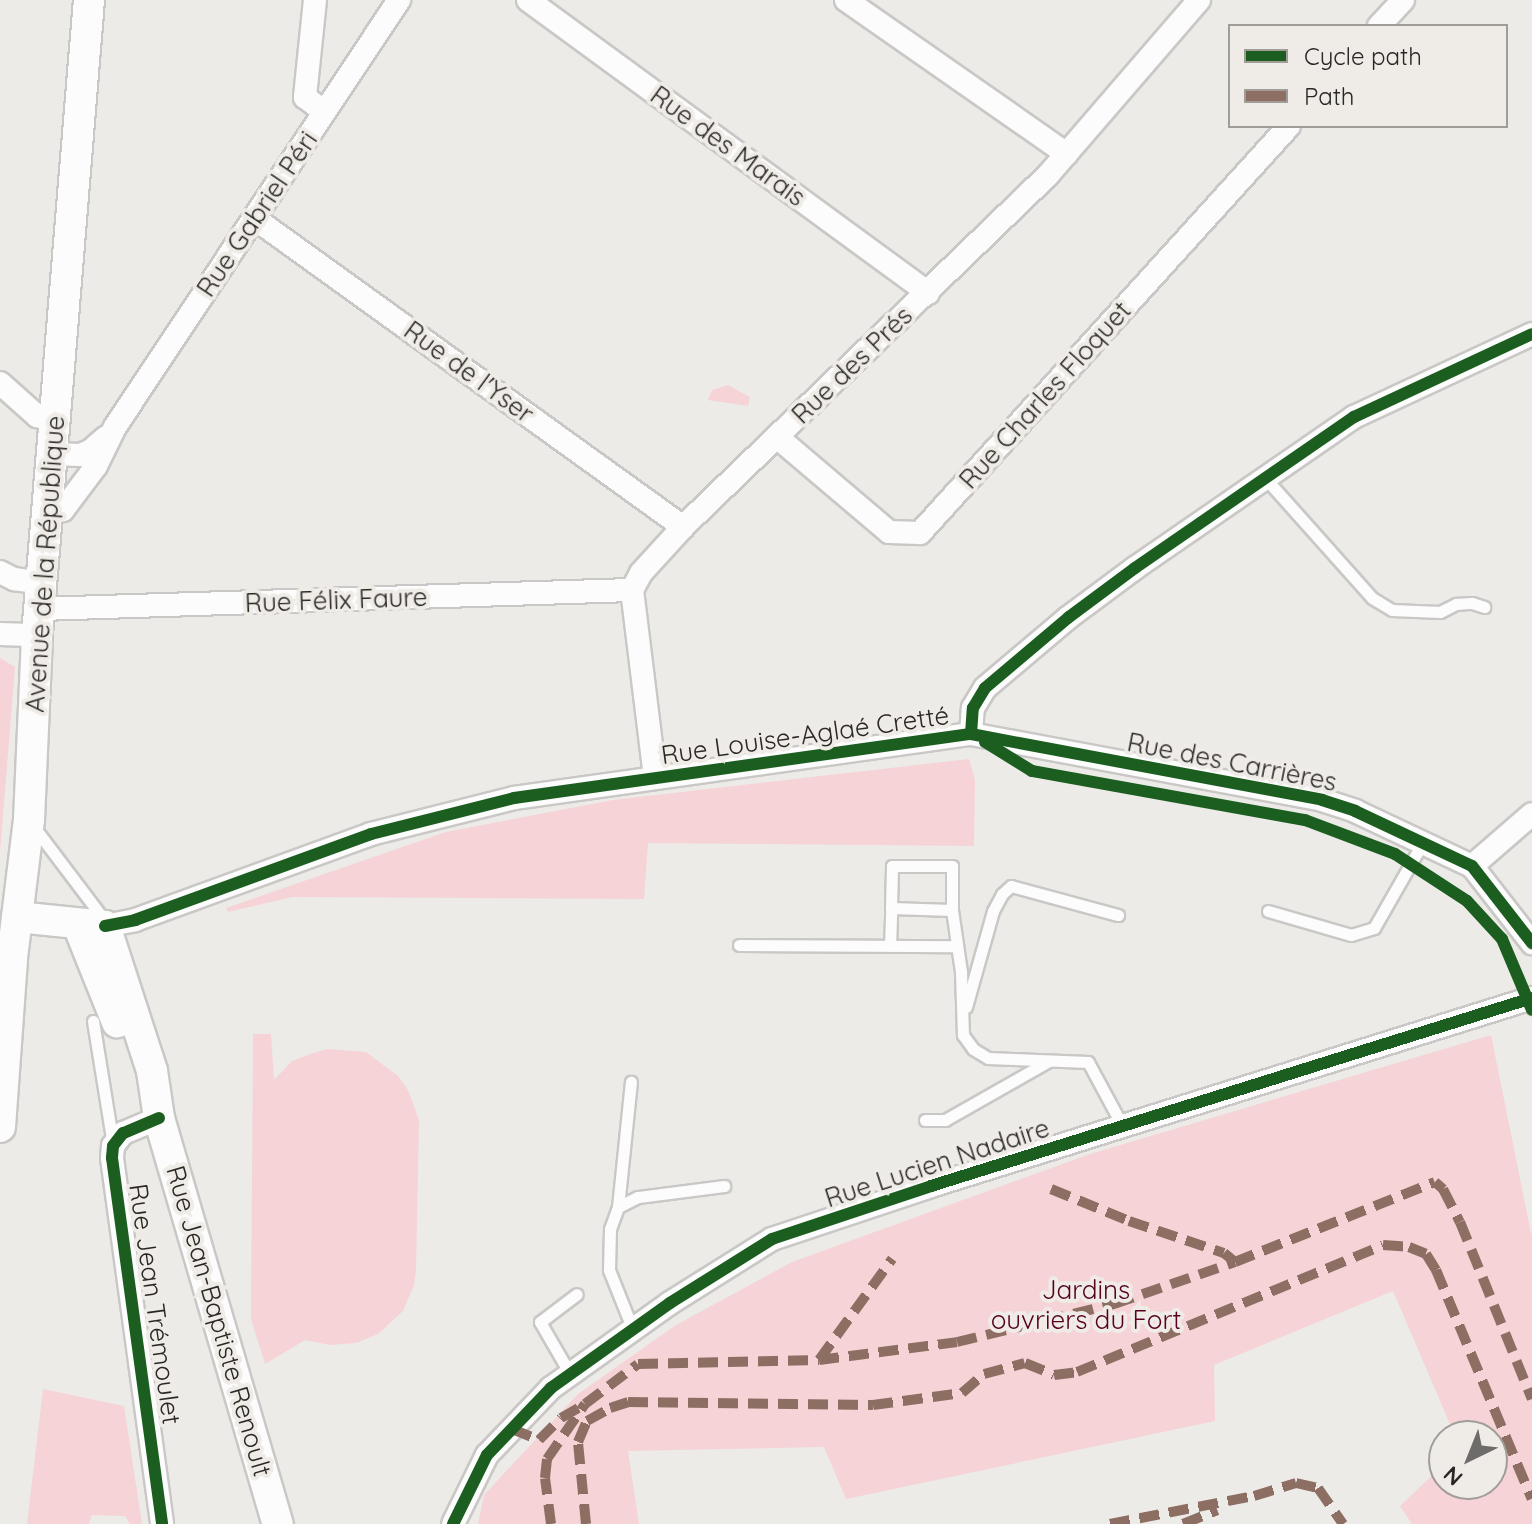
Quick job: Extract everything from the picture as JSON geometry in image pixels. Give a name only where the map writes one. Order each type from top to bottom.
[{"type":"main road","name":"Avenue de la République","points":[[0,1127],[17,917],[29,820],[40,609],[89,0]]},
{"type":"main road","points":[[17,917],[95,922]]},
{"type":"main road","name":"Rue Jean-Baptiste Renoult","points":[[95,922],[139,1078],[159,1118],[278,1524]]},
{"type":"street","points":[[315,0],[305,97],[324,112]]},
{"type":"street","name":"Rue Gabriel Péri","points":[[48,513],[63,510],[96,466],[115,427],[399,0]]},
{"type":"street","name":"Rue des Marais","points":[[528,0],[928,293]]},
{"type":"street","points":[[846,0],[1067,154]]},
{"type":"street","points":[[1381,24],[1403,0]]},
{"type":"street","name":"Rue des Prés","points":[[632,590],[653,558],[683,527],[928,293],[1067,154],[1189,3]]},
{"type":"street","name":"Rue Charles Floquet","points":[[777,437],[889,532],[920,533],[1287,128]]},
{"type":"street","name":"Rue de l'Yser","points":[[254,218],[683,527]]},
{"type":"street","name":"Rue Louise-Aglaé Cretté","points":[[95,922],[135,920],[371,834],[514,798],[971,734],[973,708],[985,688],[1069,617],[1354,417],[1532,334]]},
{"type":"street","points":[[0,383],[37,416],[55,420]]},
{"type":"street","name":"Rue Gabriel Péri","points":[[53,454],[90,451],[115,427]]},
{"type":"street","points":[[0,572],[14,579],[40,609],[0,634]]},
{"type":"street","points":[[632,590],[655,777]]},
{"type":"street","name":"Rue Félix Faure","points":[[40,609],[632,590]]},
{"type":"street","name":"Rue des Carrières","points":[[971,734],[1322,800],[1355,811],[1472,866],[1532,943]]},
{"type":"street","points":[[1472,866],[1532,814]]},
{"type":"street","name":"Rue Lucien Nadaire","points":[[453,1524],[487,1455],[569,1372],[772,1239],[931,1186],[1532,998]]},
{"type":"street","points":[[113,1146],[123,1133],[159,1118]]},
{"type":"street","name":"Rue Jean Trémoulet","points":[[113,1146],[162,1524]]},
{"type":"lane","points":[[1266,479],[1372,598],[1392,610],[1440,612],[1456,604],[1472,603],[1484,607]]},
{"type":"lane","points":[[29,820],[95,922]]},
{"type":"lane","points":[[1268,911],[1351,935],[1374,928],[1424,842]]},
{"type":"lane","points":[[890,946],[892,866],[952,866],[952,910],[963,1035],[973,1049],[988,1058],[1088,1062],[1123,1127]]},
{"type":"lane","points":[[963,1020],[993,911],[1002,894],[1011,886],[1118,915]]},
{"type":"lane","points":[[891,908],[952,910]]},
{"type":"lane","points":[[739,945],[957,946]]},
{"type":"lane","points":[[93,1021],[113,1146]]},
{"type":"lane","points":[[925,1120],[945,1120],[1050,1061]]},
{"type":"lane","points":[[631,1082],[618,1207],[610,1229],[609,1270],[633,1330]]},
{"type":"lane","points":[[618,1207],[638,1197],[724,1186]]},
{"type":"lane","points":[[569,1372],[540,1322],[577,1294]]},
{"type":"green space","points":[[728,385],[750,397],[748,406],[708,400],[712,390]]},
{"type":"green space","points":[[0,658],[15,667],[0,852]]},
{"type":"green space","points":[[969,759],[975,780],[974,846],[648,843],[644,899],[292,897],[228,912],[226,908],[446,832],[613,800]]},
{"type":"green space","points":[[253,1034],[271,1034],[274,1080],[292,1061],[327,1049],[366,1052],[398,1076],[408,1090],[419,1120],[416,1270],[414,1285],[403,1311],[378,1334],[356,1343],[330,1345],[305,1340],[265,1364],[251,1319]]},
{"type":"green space","name":"Jardins ouvriers du Fort","points":[[1491,1035],[1532,1238],[1532,1524],[1412,1524],[1400,1506],[1428,1479],[1428,1500],[1508,1500],[1508,1420],[1448,1420],[1393,1291],[1214,1365],[1215,1421],[846,1499],[824,1447],[628,1451],[639,1524],[478,1524],[484,1495],[578,1394],[676,1325],[792,1262],[1090,1154]]},
{"type":"green space","points":[[43,1389],[124,1406],[142,1524],[130,1524],[125,1516],[92,1515],[89,1524],[27,1524]]},
{"type":"marked path","points":[[551,1524],[545,1478],[547,1459],[585,1404],[638,1364],[819,1360],[957,1342],[1114,1304],[1235,1262],[1435,1182],[1443,1189],[1460,1222],[1532,1399]]},
{"type":"marked path","points":[[1051,1189],[1129,1221],[1224,1253],[1235,1262]]},
{"type":"marked path","points":[[586,1524],[578,1442],[587,1421],[610,1408],[628,1402],[873,1405],[962,1393],[984,1374],[1025,1363],[1054,1375],[1077,1372],[1383,1245],[1409,1247],[1426,1254],[1436,1270],[1532,1499]]},
{"type":"marked path","points":[[819,1360],[892,1259]]},
{"type":"marked path","points":[[512,1429],[539,1440],[561,1418],[578,1408]]},
{"type":"marked path","points":[[1110,1524],[1254,1496],[1296,1483],[1318,1488],[1343,1524]]},
{"type":"marked path","points":[[1183,1524],[1217,1510]]},
{"type":"cycle path","points":[[971,734],[973,708],[985,688],[1069,617],[1135,568],[1354,417],[1532,334]]},
{"type":"cycle path","points":[[105,926],[135,920],[371,834],[514,798],[971,734],[1322,800],[1355,811],[1472,866],[1532,943]]},
{"type":"cycle path","points":[[985,742],[1032,771],[1305,820],[1395,854],[1467,901],[1502,939],[1532,1010]]},
{"type":"cycle path","points":[[453,1524],[487,1455],[551,1388],[670,1303],[772,1239],[931,1186],[1532,998]]},
{"type":"cycle path","points":[[159,1118],[123,1133],[113,1146],[112,1158],[162,1524]]}]
